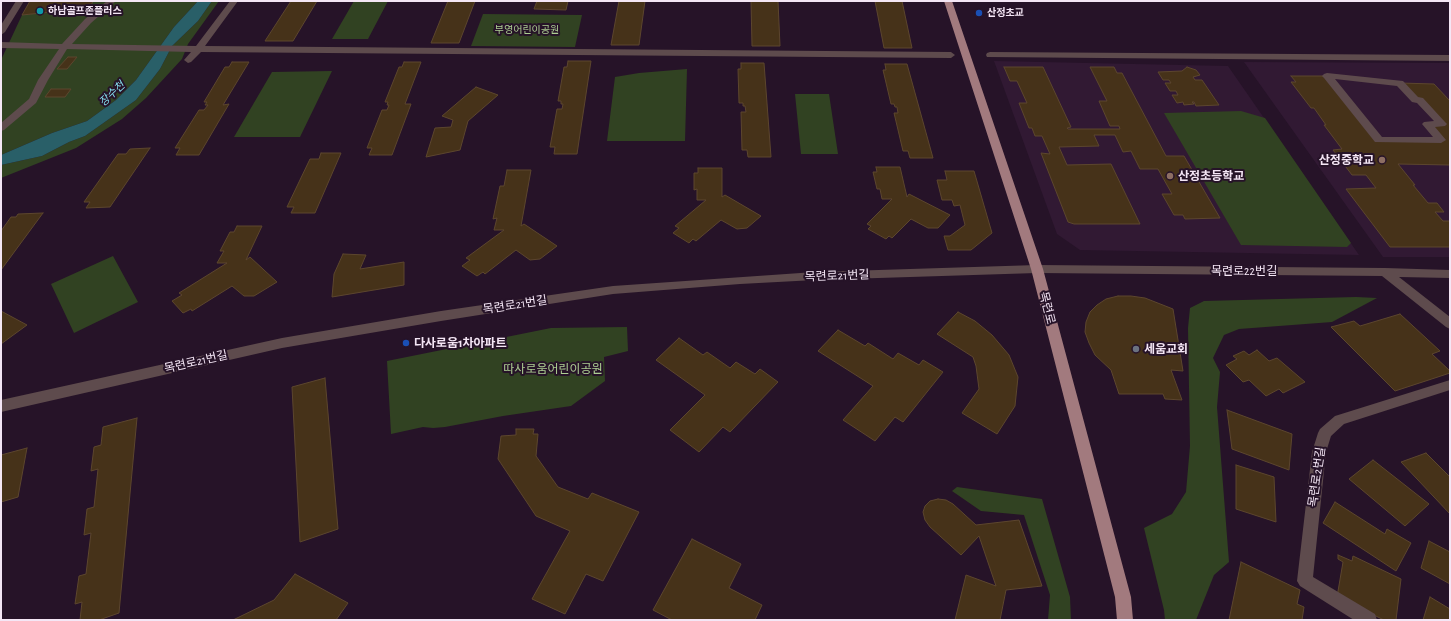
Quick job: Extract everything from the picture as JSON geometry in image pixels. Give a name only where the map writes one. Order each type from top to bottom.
[{"type":"main road","name":"목련로","points":[[948,1],[1037,270],[1123,597],[1125,620]]},
{"type":"street","points":[[1,32],[20,1]]},
{"type":"street","points":[[1,128],[33,101],[43,80],[65,46],[88,21],[112,1]]},
{"type":"street","points":[[188,60],[234,1]]},
{"type":"street","points":[[1,45],[196,49],[951,55]]},
{"type":"street","points":[[990,55],[1450,58]]},
{"type":"street","points":[[1327,76],[1400,83],[1415,100],[1420,100],[1442,124],[1427,124],[1441,140],[1379,140],[1327,76]]},
{"type":"street","name":"목련로22번길","points":[[1037,270],[1385,272],[1450,274]]},
{"type":"street","name":"목련로21번길","points":[[1,406],[282,343],[441,316],[613,290],[814,276],[1037,270]]},
{"type":"street","points":[[1385,272],[1450,324]]},
{"type":"street","name":"목련로2번길","points":[[1369,620],[1305,581],[1319,452],[1325,433],[1340,420],[1450,385]]},
{"type":"shaded area","points":[[198,1],[212,1],[198,21],[172,46],[160,69],[136,100],[85,136],[69,142],[42,156],[1,165],[1,155],[52,133],[87,121],[116,100],[136,80],[174,27]]},
{"type":"shaded area","name":"산정초등학교","points":[[994,61],[1228,66],[1359,255],[1080,250],[1057,234]]},
{"type":"shaded area","name":"산정중학교","points":[[1244,62],[1450,63],[1450,257],[1383,257]]},
{"type":"green space","points":[[93,1],[198,1],[174,27],[136,80],[116,100],[87,121],[52,133],[1,155],[1,60],[22,15],[90,8]]},
{"type":"green space","points":[[212,1],[219,1],[188,44],[182,59],[146,98],[122,119],[76,148],[1,178],[1,165],[42,156],[69,142],[85,136],[136,100],[160,69],[172,46],[198,21]]},
{"type":"green space","points":[[354,1],[388,1],[368,39],[332,39]]},
{"type":"green space","name":"부영어린이공원","points":[[483,14],[582,15],[575,47],[471,46]]},
{"type":"green space","points":[[687,69],[685,141],[607,141],[615,77],[639,73]]},
{"type":"green space","points":[[332,71],[300,137],[234,137],[272,72]]},
{"type":"green space","points":[[795,94],[829,94],[838,154],[801,154]]},
{"type":"green space","points":[[1241,111],[1265,118],[1351,243],[1347,247],[1241,245],[1164,113]]},
{"type":"green space","points":[[113,256],[138,302],[74,333],[51,284]]},
{"type":"green space","points":[[1356,297],[1377,298],[1332,322],[1239,329],[1224,335],[1213,358],[1220,372],[1217,407],[1229,562],[1214,575],[1196,620],[1165,620],[1164,610],[1144,528],[1172,514],[1186,492],[1190,446],[1188,328],[1190,308],[1204,301]]},
{"type":"green space","name":"따사로움어린이공원","points":[[627,327],[628,351],[604,357],[605,381],[571,406],[503,416],[445,427],[423,427],[391,434],[387,361],[551,328]]},
{"type":"green space","points":[[957,487],[1042,499],[1070,597],[1071,620],[1048,620],[1050,595],[1024,515],[981,511],[952,491]]},
{"type":"building","name":"하남골프존플러스","points":[[30,1],[93,1],[90,8],[22,15]]},
{"type":"building","points":[[291,1],[317,1],[293,41],[265,41]]},
{"type":"building","points":[[448,1],[475,1],[459,43],[431,43]]},
{"type":"building","points":[[537,1],[568,1],[566,10],[534,9]]},
{"type":"building","points":[[619,1],[645,1],[639,45],[611,45]]},
{"type":"building","points":[[751,1],[778,1],[780,46],[752,46]]},
{"type":"building","points":[[875,1],[902,1],[912,48],[884,48]]},
{"type":"building","points":[[68,57],[77,57],[67,69],[57,69]]},
{"type":"building","points":[[568,61],[591,61],[577,154],[554,154],[555,147],[550,147],[557,109],[562,109],[563,104],[561,104],[561,101],[558,101],[564,67],[567,67]]},
{"type":"building","points":[[232,62],[249,62],[223,105],[229,104],[199,155],[176,155],[180,148],[175,148],[199,110],[204,110],[208,105],[205,105],[207,102],[204,102],[225,67],[229,67]]},
{"type":"building","points":[[404,62],[421,62],[405,104],[411,104],[392,155],[369,155],[372,148],[367,148],[382,110],[387,110],[389,105],[387,105],[388,102],[385,102],[399,67],[402,67]]},
{"type":"building","points":[[741,63],[764,63],[771,157],[748,157],[747,150],[742,150],[741,112],[746,112],[743,103],[739,103],[738,69],[741,69]]},
{"type":"building","points":[[885,64],[907,64],[933,158],[910,158],[908,151],[903,151],[894,113],[898,113],[897,107],[895,107],[894,104],[891,104],[883,70],[886,70]]},
{"type":"building","points":[[1004,67],[1043,67],[1071,127],[1067,128],[1068,129],[1120,129],[1119,126],[1110,126],[1099,101],[1107,101],[1090,67],[1114,67],[1117,73],[1122,73],[1166,156],[1184,156],[1220,218],[1185,219],[1183,215],[1174,215],[1162,194],[1172,194],[1158,169],[1140,169],[1131,151],[1123,152],[1115,135],[1094,135],[1099,146],[1059,147],[1067,165],[1111,164],[1140,224],[1074,224],[1068,222],[1041,153],[1050,154],[1042,136],[1035,136],[1032,128],[1029,128],[1019,103],[1027,103],[1017,81],[1010,81]]},
{"type":"building","points":[[1187,67],[1196,70],[1200,75],[1193,77],[1195,80],[1202,80],[1219,105],[1196,106],[1194,102],[1192,102],[1194,104],[1184,105],[1183,102],[1177,103],[1172,95],[1178,95],[1176,91],[1170,91],[1165,83],[1171,83],[1169,80],[1163,80],[1158,72],[1182,71]]},
{"type":"building","points":[[1291,76],[1327,76],[1379,140],[1441,140],[1427,124],[1442,124],[1400,83],[1434,84],[1450,101],[1450,165],[1398,164],[1428,203],[1437,203],[1444,212],[1435,212],[1443,221],[1450,221],[1450,247],[1390,247],[1346,189],[1376,188],[1366,175],[1352,175],[1333,150],[1342,149],[1324,125],[1326,125],[1314,108],[1311,108],[1291,82],[1296,82]]},
{"type":"building","points":[[476,87],[498,95],[468,121],[460,150],[426,157],[435,128],[451,127],[453,120],[442,116]]},
{"type":"building","points":[[51,89],[71,89],[65,97],[45,97]]},
{"type":"building","points":[[150,148],[110,207],[86,208],[90,202],[84,202],[118,154],[126,154],[130,149]]},
{"type":"building","points":[[321,153],[341,153],[315,213],[291,213],[294,207],[287,207],[310,159],[319,159]]},
{"type":"building","points":[[876,167],[900,167],[907,197],[909,194],[950,215],[938,228],[928,228],[911,219],[892,238],[889,236],[886,239],[868,229],[871,226],[867,224],[892,199],[882,199],[880,189],[877,189],[873,172],[877,172]]},
{"type":"building","points":[[698,168],[722,168],[722,197],[725,195],[761,216],[747,228],[737,229],[721,220],[696,241],[693,239],[689,243],[673,233],[679,228],[675,226],[706,200],[697,200],[697,189],[694,190],[694,173],[698,173]]},
{"type":"building","points":[[507,170],[531,170],[521,226],[524,224],[557,246],[540,259],[530,260],[516,250],[485,274],[483,272],[477,276],[462,266],[470,260],[466,258],[504,230],[494,230],[497,218],[493,219],[500,186],[504,186]]},
{"type":"building","points":[[945,171],[974,171],[992,233],[971,250],[948,250],[944,236],[950,236],[965,225],[960,205],[954,206],[952,200],[942,200],[937,180],[947,180]]},
{"type":"building","points":[[43,213],[1,270],[1,231],[11,217],[16,217],[18,214]]},
{"type":"building","points":[[237,226],[262,226],[246,260],[250,257],[277,282],[254,296],[244,296],[232,286],[192,311],[191,309],[183,313],[172,301],[182,295],[179,293],[227,263],[217,263],[224,251],[220,251],[230,232],[234,232]]},
{"type":"building","points":[[343,254],[366,255],[360,269],[404,262],[404,285],[332,297],[334,274]]},
{"type":"building","name":"세움교회","points":[[1118,296],[1145,298],[1173,309],[1183,371],[1171,370],[1182,400],[1165,399],[1163,394],[1119,394],[1111,370],[1095,355],[1085,332],[1086,322],[1090,312],[1097,305],[1106,299]]},
{"type":"building","points":[[1,311],[27,325],[1,344]]},
{"type":"building","points":[[958,312],[975,321],[992,335],[1009,355],[1018,377],[1015,406],[997,434],[962,413],[979,389],[976,366],[973,357],[937,334]]},
{"type":"building","points":[[1400,314],[1440,351],[1432,354],[1450,371],[1450,373],[1395,391],[1331,327],[1354,321],[1360,326]]},
{"type":"building","points":[[838,330],[865,346],[868,343],[893,359],[898,353],[919,365],[923,360],[943,372],[903,422],[895,417],[875,441],[843,420],[873,386],[818,351]]},
{"type":"building","points":[[679,338],[703,355],[707,352],[730,368],[736,362],[755,374],[760,369],[778,382],[730,432],[723,427],[699,452],[670,430],[705,395],[656,360]]},
{"type":"building","points":[[1257,350],[1269,361],[1277,358],[1305,382],[1283,393],[1279,389],[1266,396],[1249,380],[1243,382],[1226,365],[1237,359],[1233,356],[1244,351],[1249,355]]},
{"type":"building","points":[[325,378],[338,529],[300,542],[292,387]]},
{"type":"building","points":[[1227,410],[1292,434],[1289,470],[1232,449]]},
{"type":"building","points":[[137,418],[119,613],[99,620],[80,620],[82,602],[75,604],[79,576],[86,574],[91,533],[84,535],[87,509],[94,507],[98,469],[91,471],[94,447],[101,445],[103,427]]},
{"type":"building","points":[[516,429],[534,429],[533,434],[538,434],[536,456],[558,487],[588,499],[592,493],[639,512],[603,581],[586,574],[565,614],[532,599],[570,531],[536,516],[498,459],[501,436],[516,435]]},
{"type":"building","points":[[27,448],[18,497],[1,502],[1,455]]},
{"type":"building","points":[[1426,453],[1450,477],[1450,514],[1401,462]]},
{"type":"building","points":[[1373,460],[1429,504],[1405,526],[1349,479]]},
{"type":"building","points":[[1236,465],[1274,477],[1276,522],[1236,509]]},
{"type":"building","points":[[938,499],[946,500],[953,504],[976,525],[1019,520],[1042,586],[1006,590],[1000,620],[955,620],[966,575],[996,586],[979,536],[961,555],[930,527],[925,520],[923,512],[925,506],[930,501]]},
{"type":"building","points":[[1335,502],[1385,534],[1387,529],[1411,543],[1396,571],[1323,523]]},
{"type":"building","points":[[692,539],[741,564],[729,588],[762,605],[755,620],[672,620],[653,610]]},
{"type":"building","points":[[1429,541],[1450,552],[1450,584],[1421,568]]},
{"type":"building","points":[[1338,555],[1352,561],[1353,556],[1401,579],[1396,620],[1384,620],[1337,597],[1343,562],[1338,559]]},
{"type":"building","points":[[1241,562],[1300,590],[1297,604],[1304,607],[1302,620],[1229,620]]},
{"type":"building","points":[[295,574],[348,603],[336,620],[233,620],[274,600]]},
{"type":"building","points":[[1430,597],[1450,609],[1450,620],[1423,620]]},
{"type":"place","name":"하남골프존플러스","points":[[40,11]]},
{"type":"place","name":"산정초교","points":[[979,13]]},
{"type":"place","name":"산정중학교","points":[[1382,160]]},
{"type":"place","name":"산정초등학교","points":[[1170,176]]},
{"type":"place","name":"다사로움1차아파트","points":[[406,343]]},
{"type":"place","name":"세움교회","points":[[1136,349]]},
{"type":"water label","name":"장수천","points":[[112,94]]}]
